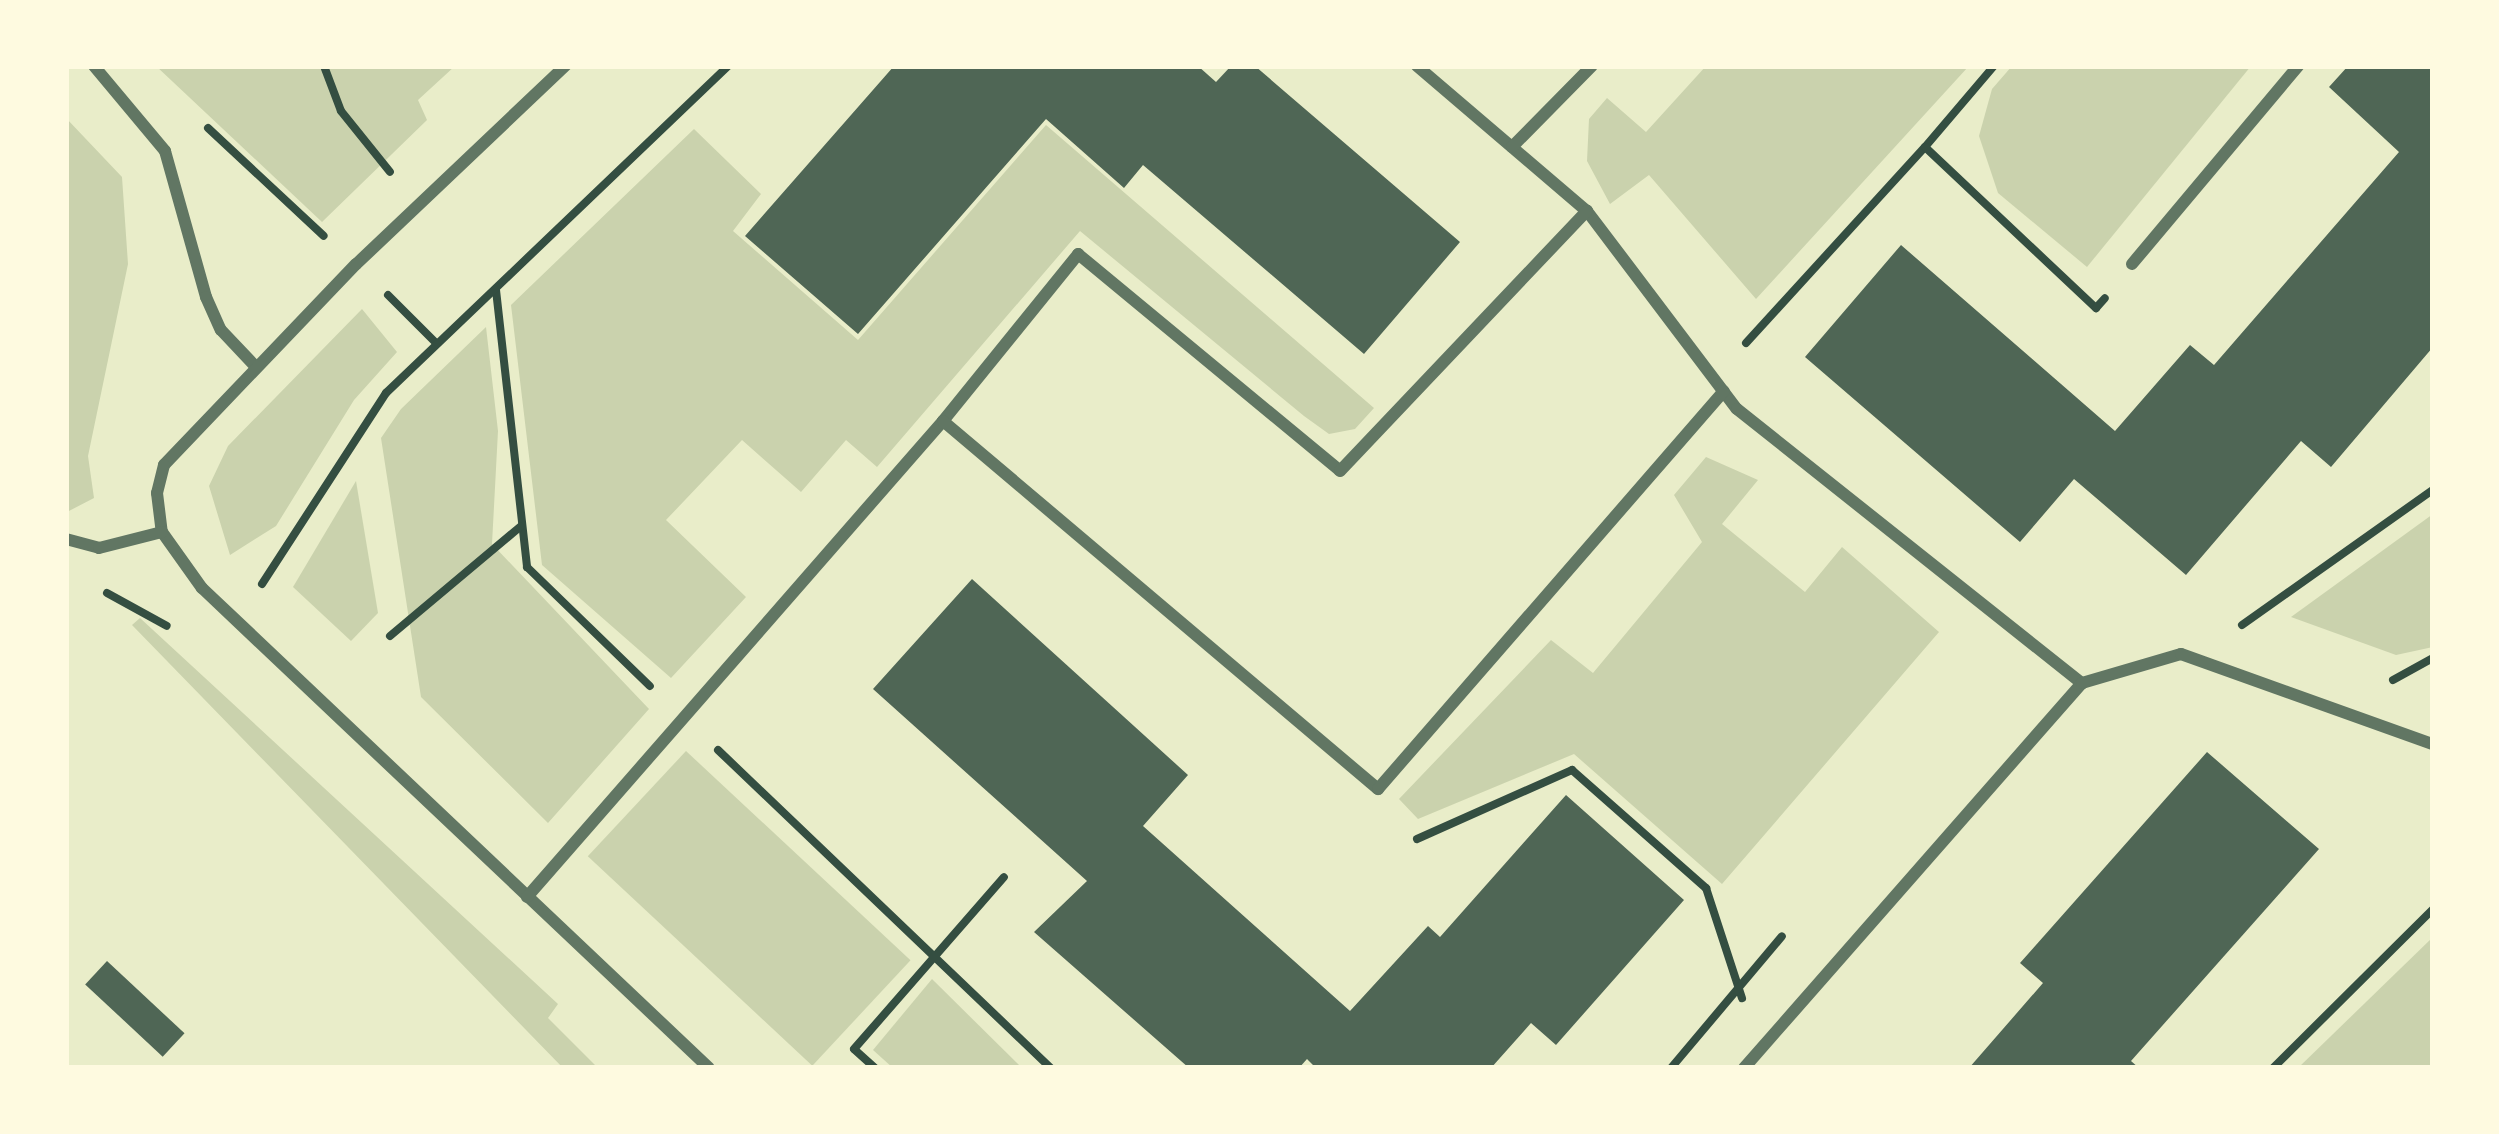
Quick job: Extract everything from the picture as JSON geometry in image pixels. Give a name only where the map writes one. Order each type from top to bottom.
[{"type":"street","points":[[94,66],[165,151],[206,296],[221,330],[255,366]]},
{"type":"street","points":[[565,66],[356,264],[164,465],[162,532],[202,588],[709,1068]]},
{"type":"street","points":[[1417,66],[1588,211],[1724,391],[2082,683]]},
{"type":"street","points":[[1512,148],[1592,66]]},
{"type":"street","points":[[2132,264],[2298,66]]},
{"type":"street","points":[[527,897],[943,421],[1078,254],[1340,471],[1588,211]]},
{"type":"street","points":[[943,421],[1378,789],[1724,391]]},
{"type":"street","points":[[66,539],[99,548],[162,532]]},
{"type":"street","points":[[1744,1068],[2082,683],[2181,654],[2433,744]]},
{"type":"path","points":[[324,66],[341,111],[418,205]]},
{"type":"path","points":[[259,588],[386,393],[728,66]]},
{"type":"path","points":[[1713,378],[1994,66]]},
{"type":"path","points":[[193,114],[437,344]]},
{"type":"path","points":[[1925,147],[2096,308],[2132,264]]},
{"type":"path","points":[[496,290],[527,567],[1051,1068]]},
{"type":"path","points":[[2254,618],[2433,490]]},
{"type":"path","points":[[389,636],[521,526]]},
{"type":"path","points":[[87,585],[174,632]]},
{"type":"path","points":[[1417,839],[1572,770],[1706,888],[1759,1051]]},
{"type":"path","points":[[875,1068],[854,1048],[1004,878]]},
{"type":"path","points":[[2273,1068],[2433,909]]},
{"type":"path","points":[[1671,1068],[1782,936]]},
{"type":"green space","points":[[156,66],[455,66],[418,100],[427,120],[322,222]]},
{"type":"green space","points":[[1706,66],[1968,67],[1756,299],[1649,175],[1610,204],[1587,161],[1589,119],[1607,98],[1646,132]]},
{"type":"green space","points":[[2012,66],[2251,66],[2087,267],[1998,193],[1979,136],[1992,89]]},
{"type":"green space","points":[[66,118],[122,177],[128,264],[88,456],[94,498],[67,512]]},
{"type":"green space","points":[[1046,125],[1374,408],[1355,429],[1329,434],[1304,416],[1080,231],[877,467],[846,440],[801,492],[742,440],[666,520],[746,597],[671,678],[542,565],[511,305],[694,129],[761,194],[733,231],[858,340]]},
{"type":"green space","points":[[362,309],[397,352],[354,400],[276,526],[230,555],[209,486],[228,446]]},
{"type":"green space","points":[[486,327],[498,431],[492,544],[649,709],[548,823],[421,697],[381,438],[401,409]]},
{"type":"green space","points":[[1706,457],[1758,480],[1722,524],[1805,592],[1842,547],[1939,632],[1722,884],[1574,754],[1418,819],[1399,799],[1551,640],[1593,673],[1702,542],[1674,495]]},
{"type":"green space","points":[[356,481],[378,613],[351,641],[293,587]]},
{"type":"green space","points":[[2433,514],[2433,647],[2396,655],[2291,617]]},
{"type":"green space","points":[[140,618],[558,1004],[548,1018],[598,1068],[563,1068],[132,625]]},
{"type":"green space","points":[[686,751],[911,960],[812,1066],[588,856]]},
{"type":"green space","points":[[2433,937],[2433,1068],[2298,1068]]},
{"type":"green space","points":[[932,979],[1022,1068],[893,1068],[873,1050]]},
{"type":"building","points":[[894,66],[1198,66],[1216,82],[1231,66],[1255,66],[1460,242],[1364,354],[1143,165],[1124,188],[1046,119],[858,334],[745,236]]},
{"type":"building","points":[[2348,66],[2433,66],[2433,347],[2331,467],[2301,441],[2186,575],[2074,479],[2020,542],[1805,357],[1901,245],[2115,431],[2190,345],[2214,365],[2399,152],[2329,87]]},
{"type":"building","points":[[972,579],[1188,775],[1143,826],[1350,1011],[1428,926],[1440,937],[1566,795],[1684,900],[1556,1045],[1531,1023],[1491,1068],[1316,1068],[1307,1059],[1299,1068],[1189,1068],[1034,932],[1087,881],[873,689]]},
{"type":"building","points":[[2207,752],[2319,849],[2131,1061],[2139,1068],[1969,1068],[2043,983],[2020,963]]},
{"type":"building","points":[[107,961],[185,1033],[163,1057],[85,984]]}]
